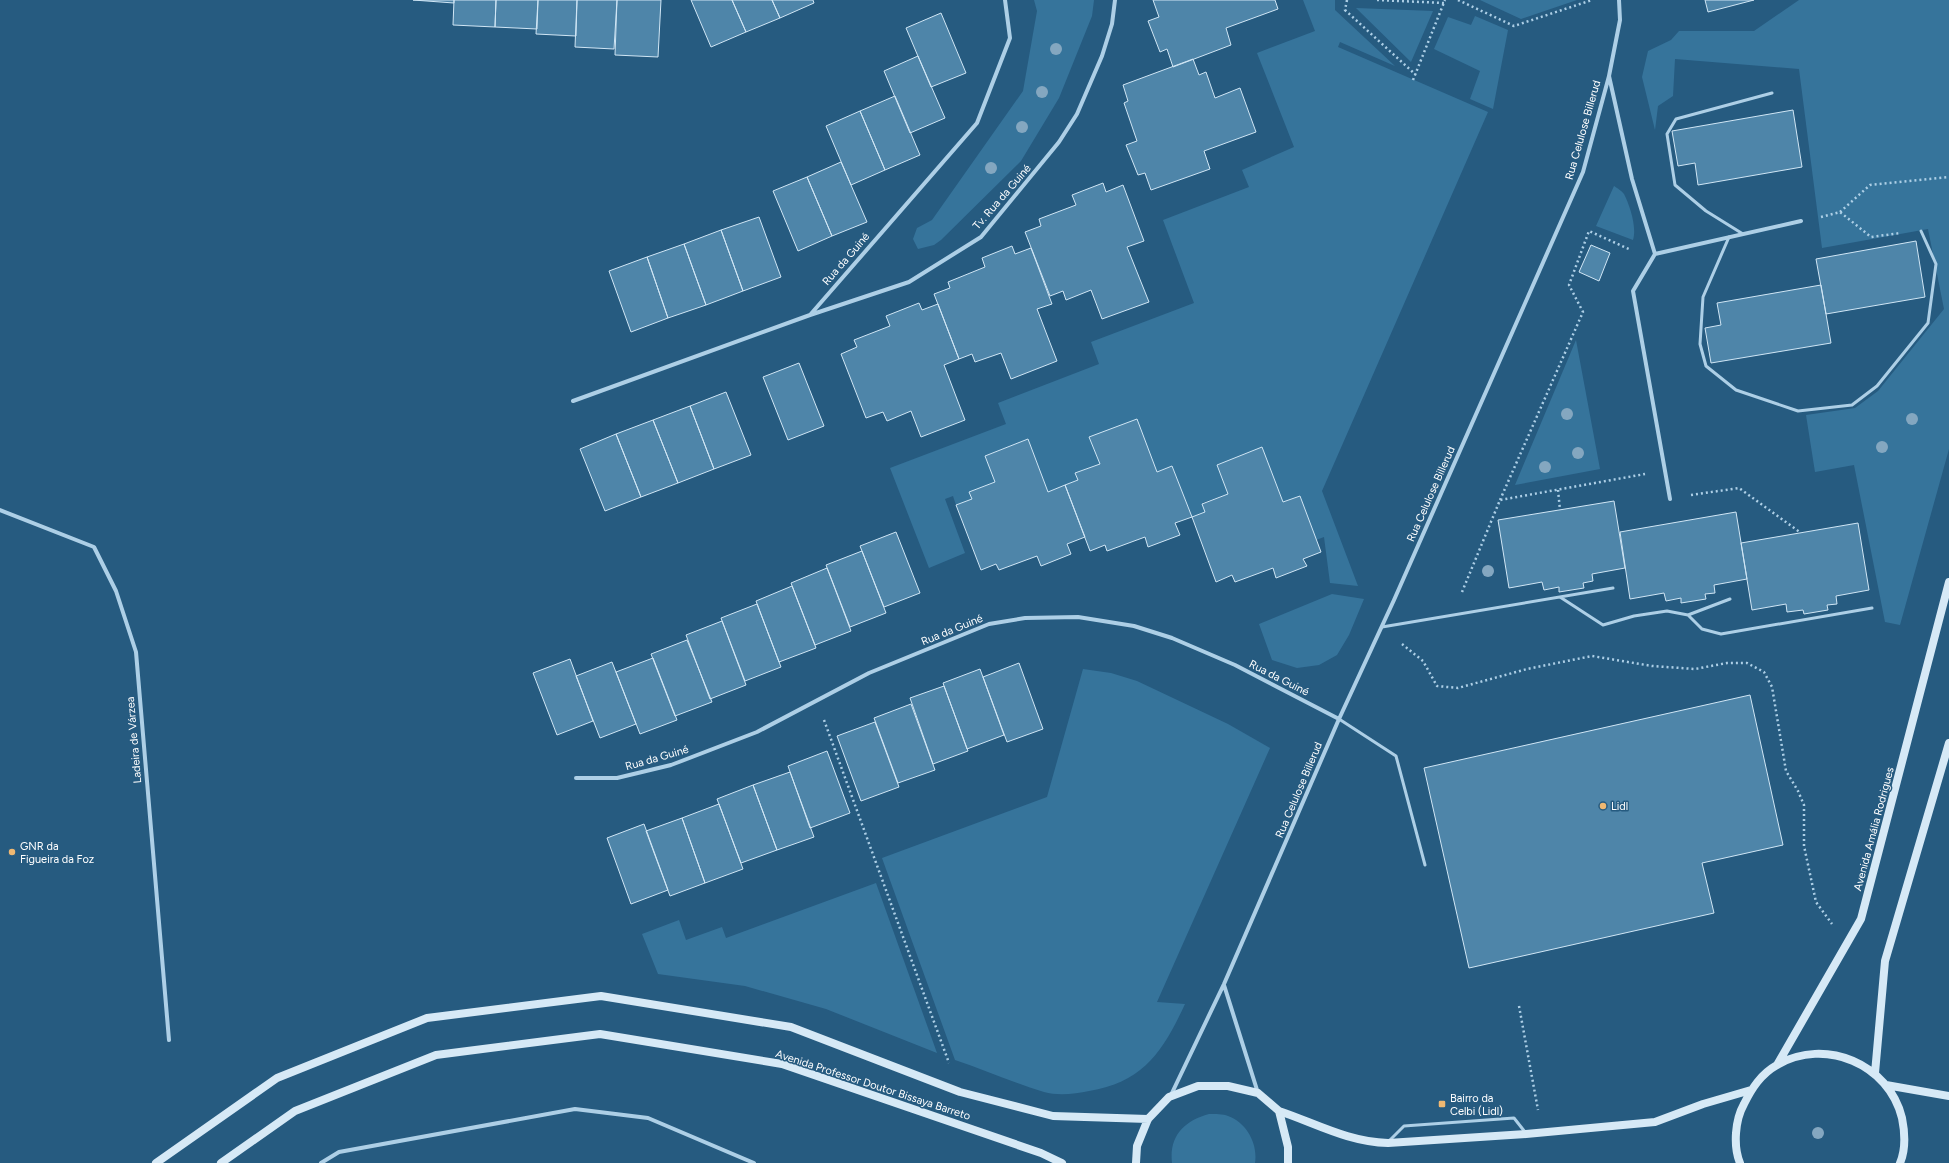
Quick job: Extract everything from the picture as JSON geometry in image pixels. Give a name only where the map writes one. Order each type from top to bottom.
[{"type":"main road","name":"Avenida Amália Rodrigues","points":[[1777,1065],[1862,920],[1949,582]]},
{"type":"main road","points":[[1875,1073],[1886,961],[1949,744]]},
{"type":"main road","name":"Avenida Professor Doutor Bissaya Barreto","points":[[156,1163],[277,1078],[427,1018],[601,996],[792,1027],[960,1092],[1053,1116],[1148,1119]]},
{"type":"main road","name":"Avenida Professor Doutor Bissaya Barreto","points":[[221,1163],[295,1111],[436,1055],[600,1034],[782,1064],[1041,1153],[1062,1163]]},
{"type":"main road","points":[[1740,1163],[1736,1136],[1740,1111],[1751,1090],[1762,1076],[1777,1065],[1801,1055],[1827,1053],[1853,1059],[1875,1073],[1886,1085],[1899,1106],[1904,1130],[1904,1155],[1900,1163]]},
{"type":"main road","points":[[1886,1085],[1949,1096]]},
{"type":"main road","points":[[1136,1163],[1137,1146],[1148,1119],[1169,1097],[1198,1086],[1228,1086],[1258,1093],[1279,1111],[1301,1118],[1340,1135],[1372,1142],[1388,1143],[1526,1134],[1655,1122],[1703,1104],[1751,1090]]},
{"type":"main road","points":[[1279,1111],[1288,1147],[1288,1163]]},
{"type":"street","name":"Rua da Guiné","points":[[573,401],[810,315],[976,123],[1010,38],[1005,0]]},
{"type":"street","name":"Tv. Rua da Guiné","points":[[810,315],[909,282],[981,237],[1059,142],[1077,114],[1102,56],[1112,24],[1115,0]]},
{"type":"street","name":"Rua Celulose Billerud","points":[[1169,1097],[1224,984],[1339,719],[1382,627],[1583,172],[1609,76],[1620,20],[1619,0]]},
{"type":"street","points":[[1609,76],[1632,179],[1655,254]]},
{"type":"street","points":[[1670,499],[1633,291],[1655,254],[1801,221]]},
{"type":"street","name":"Ladeira de Várzea","points":[[0,510],[94,547],[116,591],[136,652],[169,1040]]},
{"type":"street","name":"Rua da Guiné","points":[[576,778],[617,778],[671,765],[757,732],[869,673],[989,624],[1025,618],[1078,617],[1134,626],[1172,638],[1235,665],[1339,719]]},
{"type":"street","points":[[1224,984],[1258,1093]]},
{"type":"street","points":[[320,1163],[339,1152],[575,1109],[648,1118],[754,1163]]},
{"type":"lane","points":[[1743,234],[1706,211],[1675,184],[1667,134],[1676,119],[1772,93]]},
{"type":"lane","points":[[1729,237],[1703,297],[1700,344],[1706,366],[1736,390],[1798,411],[1852,405],[1877,386],[1928,323],[1936,264],[1921,231]]},
{"type":"lane","points":[[1382,627],[1613,588]]},
{"type":"lane","points":[[1560,597],[1603,625],[1634,616],[1667,611],[1688,615],[1730,599]]},
{"type":"lane","points":[[1688,615],[1702,629],[1721,634],[1872,608]]},
{"type":"lane","points":[[1339,719],[1396,756],[1425,865]]},
{"type":"lane","points":[[1388,1143],[1404,1126],[1514,1118],[1526,1134]]},
{"type":"path","points":[[1347,0],[1345,10],[1416,75]]},
{"type":"path","points":[[1376,0],[1444,1],[1413,80]]},
{"type":"path","points":[[1458,0],[1514,26],[1592,0]]},
{"type":"path","points":[[1825,216],[1840,212],[1870,185],[1949,177]]},
{"type":"path","points":[[1840,212],[1871,237],[1921,231]]},
{"type":"path","points":[[1453,615],[1500,500],[1583,312],[1569,285],[1589,231],[1628,249]]},
{"type":"path","points":[[1500,500],[1665,470]]},
{"type":"path","points":[[1715,492],[1739,488],[1801,533]]},
{"type":"path","points":[[1558,490],[1560,510]]},
{"type":"path","points":[[1382,627],[1423,661],[1437,686],[1458,688],[1527,669],[1592,656],[1652,666],[1696,668],[1727,663],[1747,663],[1764,672],[1772,687],[1786,771],[1798,791],[1804,805],[1804,846],[1816,902],[1847,944]]},
{"type":"path","points":[[817,701],[960,1092]]},
{"type":"path","points":[[1519,1006],[1542,1132]]},
{"type":"shaded area","points":[[1034,0],[1094,0],[1092,16],[1059,98],[1021,161],[941,240],[934,245],[918,249],[913,239],[917,228],[932,220],[1023,91],[1037,11]]},
{"type":"shaded area","points":[[1303,0],[1335,0],[1335,10],[1395,66],[1340,42],[1338,47],[1488,112],[1322,491],[1358,586],[1330,583],[1324,537],[1316,540],[1300,496],[1283,502],[1262,447],[1217,465],[1228,494],[1202,503],[1205,512],[1192,517],[1172,466],[1157,472],[1090,438],[1100,464],[1075,473],[1078,480],[1048,492],[1028,439],[985,456],[995,482],[969,492],[972,499],[956,505],[953,496],[945,499],[965,553],[929,568],[890,468],[1006,424],[998,403],[1099,364],[1091,342],[1194,303],[1163,220],[1249,187],[1242,170],[1294,147],[1257,53],[1315,31]]},
{"type":"shaded area","points":[[1480,0],[1577,0],[1521,19]]},
{"type":"shaded area","points":[[1799,0],[1949,0],[1949,449],[1900,625],[1885,622],[1854,465],[1815,472],[1806,415],[1855,408],[1878,391],[1944,309],[1928,229],[1822,248],[1799,69],[1675,59],[1673,96],[1658,106],[1655,130],[1642,77],[1648,51],[1671,40],[1679,31],[1754,31]]},
{"type":"shaded area","points":[[1356,8],[1433,11],[1411,62]]},
{"type":"shaded area","points":[[1475,16],[1508,30],[1493,109],[1470,99],[1480,71],[1434,49],[1448,17],[1471,25]]},
{"type":"shaded area","points":[[1614,186],[1624,194],[1628,204],[1634,229],[1633,240],[1596,226]]},
{"type":"shaded area","points":[[1576,340],[1600,469],[1515,485]]},
{"type":"shaded area","points":[[1332,594],[1364,599],[1349,635],[1337,655],[1319,665],[1297,668],[1272,660],[1259,624]]},
{"type":"shaded area","points":[[1083,669],[1111,673],[1137,681],[1228,724],[1270,748],[1157,1002],[1185,1004],[1168,1036],[1149,1062],[1138,1072],[1124,1080],[1108,1087],[1089,1091],[1072,1094],[1055,1094],[1044,1092],[955,1060],[882,858],[1047,797]]},
{"type":"shaded area","points":[[876,883],[937,1053],[826,1009],[745,986],[658,974],[642,934],[679,920],[686,940],[722,927],[726,938]]},
{"type":"shaded area","points":[[1209,1114],[1221,1114],[1228,1116],[1235,1119],[1246,1129],[1255,1149],[1255,1163],[1172,1163],[1173,1145],[1180,1131],[1192,1121]]},
{"type":"building","points":[[413,0],[454,0],[454,3]]},
{"type":"building","points":[[454,0],[496,0],[495,27],[453,25]]},
{"type":"building","points":[[496,0],[538,0],[537,29],[495,27]]},
{"type":"building","points":[[538,0],[577,0],[576,36],[536,34]]},
{"type":"building","points":[[577,0],[617,0],[614,49],[575,47]]},
{"type":"building","points":[[617,0],[661,0],[658,57],[615,55]]},
{"type":"building","points":[[691,0],[732,0],[746,32],[711,47]]},
{"type":"building","points":[[732,0],[772,0],[780,18],[746,32]]},
{"type":"building","points":[[772,0],[813,0],[814,3],[780,18]]},
{"type":"building","points":[[1153,0],[1275,0],[1278,9],[1226,28],[1231,45],[1173,67],[1167,49],[1160,52],[1148,21],[1159,17]]},
{"type":"building","points":[[1705,0],[1754,0],[1708,12]]},
{"type":"building","points":[[941,13],[966,73],[931,87],[906,28]]},
{"type":"building","points":[[918,56],[945,118],[910,133],[884,71]]},
{"type":"building","points":[[1193,59],[1199,75],[1206,72],[1215,98],[1240,88],[1256,132],[1204,151],[1210,169],[1151,190],[1145,173],[1138,175],[1126,145],[1137,141],[1124,103],[1128,101],[1123,85]]},
{"type":"building","points":[[895,96],[920,155],[885,170],[860,111]]},
{"type":"building","points":[[1793,110],[1802,167],[1698,185],[1695,163],[1678,166],[1672,131]]},
{"type":"building","points":[[860,111],[885,170],[851,185],[826,126]]},
{"type":"building","points":[[841,162],[867,222],[832,236],[807,177]]},
{"type":"building","points":[[807,177],[832,236],[798,251],[773,191]]},
{"type":"building","points":[[1103,183],[1106,192],[1123,185],[1144,241],[1127,247],[1149,302],[1102,319],[1091,290],[1066,300],[1063,291],[1050,296],[1025,232],[1041,226],[1039,219],[1076,205],[1072,195]]},
{"type":"building","points":[[759,217],[781,277],[743,291],[721,230]]},
{"type":"building","points":[[721,230],[743,291],[706,305],[684,244]]},
{"type":"building","points":[[1916,241],[1925,297],[1826,314],[1816,259]]},
{"type":"building","points":[[684,244],[706,305],[668,318],[647,257]]},
{"type":"building","points":[[1591,245],[1610,253],[1599,281],[1579,272]]},
{"type":"building","points":[[1012,246],[1015,254],[1031,248],[1052,304],[1037,309],[1057,361],[1011,379],[1001,353],[975,362],[972,354],[959,359],[934,294],[950,288],[948,282],[985,267],[982,258]]},
{"type":"building","points":[[647,257],[668,318],[631,332],[609,271]]},
{"type":"building","points":[[1821,285],[1831,343],[1711,363],[1705,328],[1721,325],[1717,303]]},
{"type":"building","points":[[919,303],[922,310],[938,304],[959,359],[944,365],[965,420],[921,437],[911,411],[887,421],[883,412],[866,418],[841,354],[857,347],[854,340],[890,326],[886,316]]},
{"type":"building","points":[[799,363],[824,426],[788,440],[763,377]]},
{"type":"building","points":[[726,392],[751,455],[714,469],[690,406]]},
{"type":"building","points":[[690,406],[714,469],[678,483],[653,420]]},
{"type":"building","points":[[1137,419],[1157,472],[1172,466],[1192,517],[1175,523],[1180,535],[1148,547],[1145,537],[1107,551],[1105,545],[1090,551],[1065,485],[1078,480],[1075,473],[1100,464],[1089,437]]},
{"type":"building","points":[[653,420],[678,483],[641,497],[616,434]]},
{"type":"building","points":[[616,434],[641,497],[605,511],[580,449]]},
{"type":"building","points":[[1028,439],[1048,492],[1065,485],[1085,537],[1067,544],[1071,554],[1041,566],[1037,556],[999,570],[996,564],[981,570],[956,505],[972,499],[969,492],[995,482],[985,456]]},
{"type":"building","points":[[1262,447],[1283,502],[1300,496],[1321,552],[1303,559],[1307,566],[1276,578],[1273,568],[1235,582],[1232,575],[1216,582],[1192,517],[1205,512],[1202,504],[1228,494],[1217,465]]},
{"type":"building","points":[[1614,501],[1625,568],[1592,574],[1593,581],[1583,583],[1584,588],[1559,592],[1559,587],[1544,590],[1542,582],[1509,588],[1498,520]]},
{"type":"building","points":[[1736,512],[1747,579],[1714,585],[1715,593],[1705,594],[1706,599],[1681,603],[1681,598],[1666,601],[1664,593],[1630,599],[1620,532]]},
{"type":"building","points":[[1858,523],[1869,590],[1836,596],[1837,604],[1827,605],[1828,610],[1804,614],[1803,610],[1787,612],[1786,604],[1752,610],[1741,543]]},
{"type":"building","points":[[896,532],[920,593],[884,607],[860,546]]},
{"type":"building","points":[[862,551],[886,613],[850,627],[826,565]]},
{"type":"building","points":[[827,568],[851,631],[815,645],[791,583]]},
{"type":"building","points":[[792,586],[816,648],[779,662],[756,601]]},
{"type":"building","points":[[757,604],[781,667],[745,681],[721,618]]},
{"type":"building","points":[[722,621],[746,685],[710,699],[686,635]]},
{"type":"building","points":[[687,640],[712,702],[675,716],[651,654]]},
{"type":"building","points":[[653,658],[677,720],[640,734],[616,672]]},
{"type":"building","points":[[570,659],[593,721],[557,735],[533,673]]},
{"type":"building","points":[[612,662],[636,724],[600,738],[576,676]]},
{"type":"building","points":[[1019,663],[1043,729],[1007,742],[983,677]]},
{"type":"building","points":[[980,669],[1004,735],[967,749],[943,683]]},
{"type":"building","points":[[944,686],[968,751],[933,764],[910,698]]},
{"type":"building","name":"Lidl","points":[[1750,695],[1783,845],[1702,863],[1714,913],[1469,968],[1424,768]]},
{"type":"building","points":[[911,704],[935,770],[898,783],[874,718]]},
{"type":"building","points":[[875,722],[899,787],[861,801],[837,736]]},
{"type":"building","points":[[827,751],[850,813],[810,828],[788,766]]},
{"type":"building","points":[[790,772],[814,837],[777,850],[753,785]]},
{"type":"building","points":[[753,785],[777,850],[741,863],[717,799]]},
{"type":"building","points":[[719,804],[743,869],[705,883],[682,818]]},
{"type":"building","points":[[682,818],[705,883],[670,896],[646,831]]},
{"type":"building","points":[[644,824],[668,890],[631,904],[607,838]]},
{"type":"place","name":"Lidl","points":[[1603,806]]},
{"type":"place","name":"GNR da Figueira da Foz","points":[[12,852]]},
{"type":"place","name":"Bairro da Celbi (Lidl)","points":[[1442,1104]]}]
